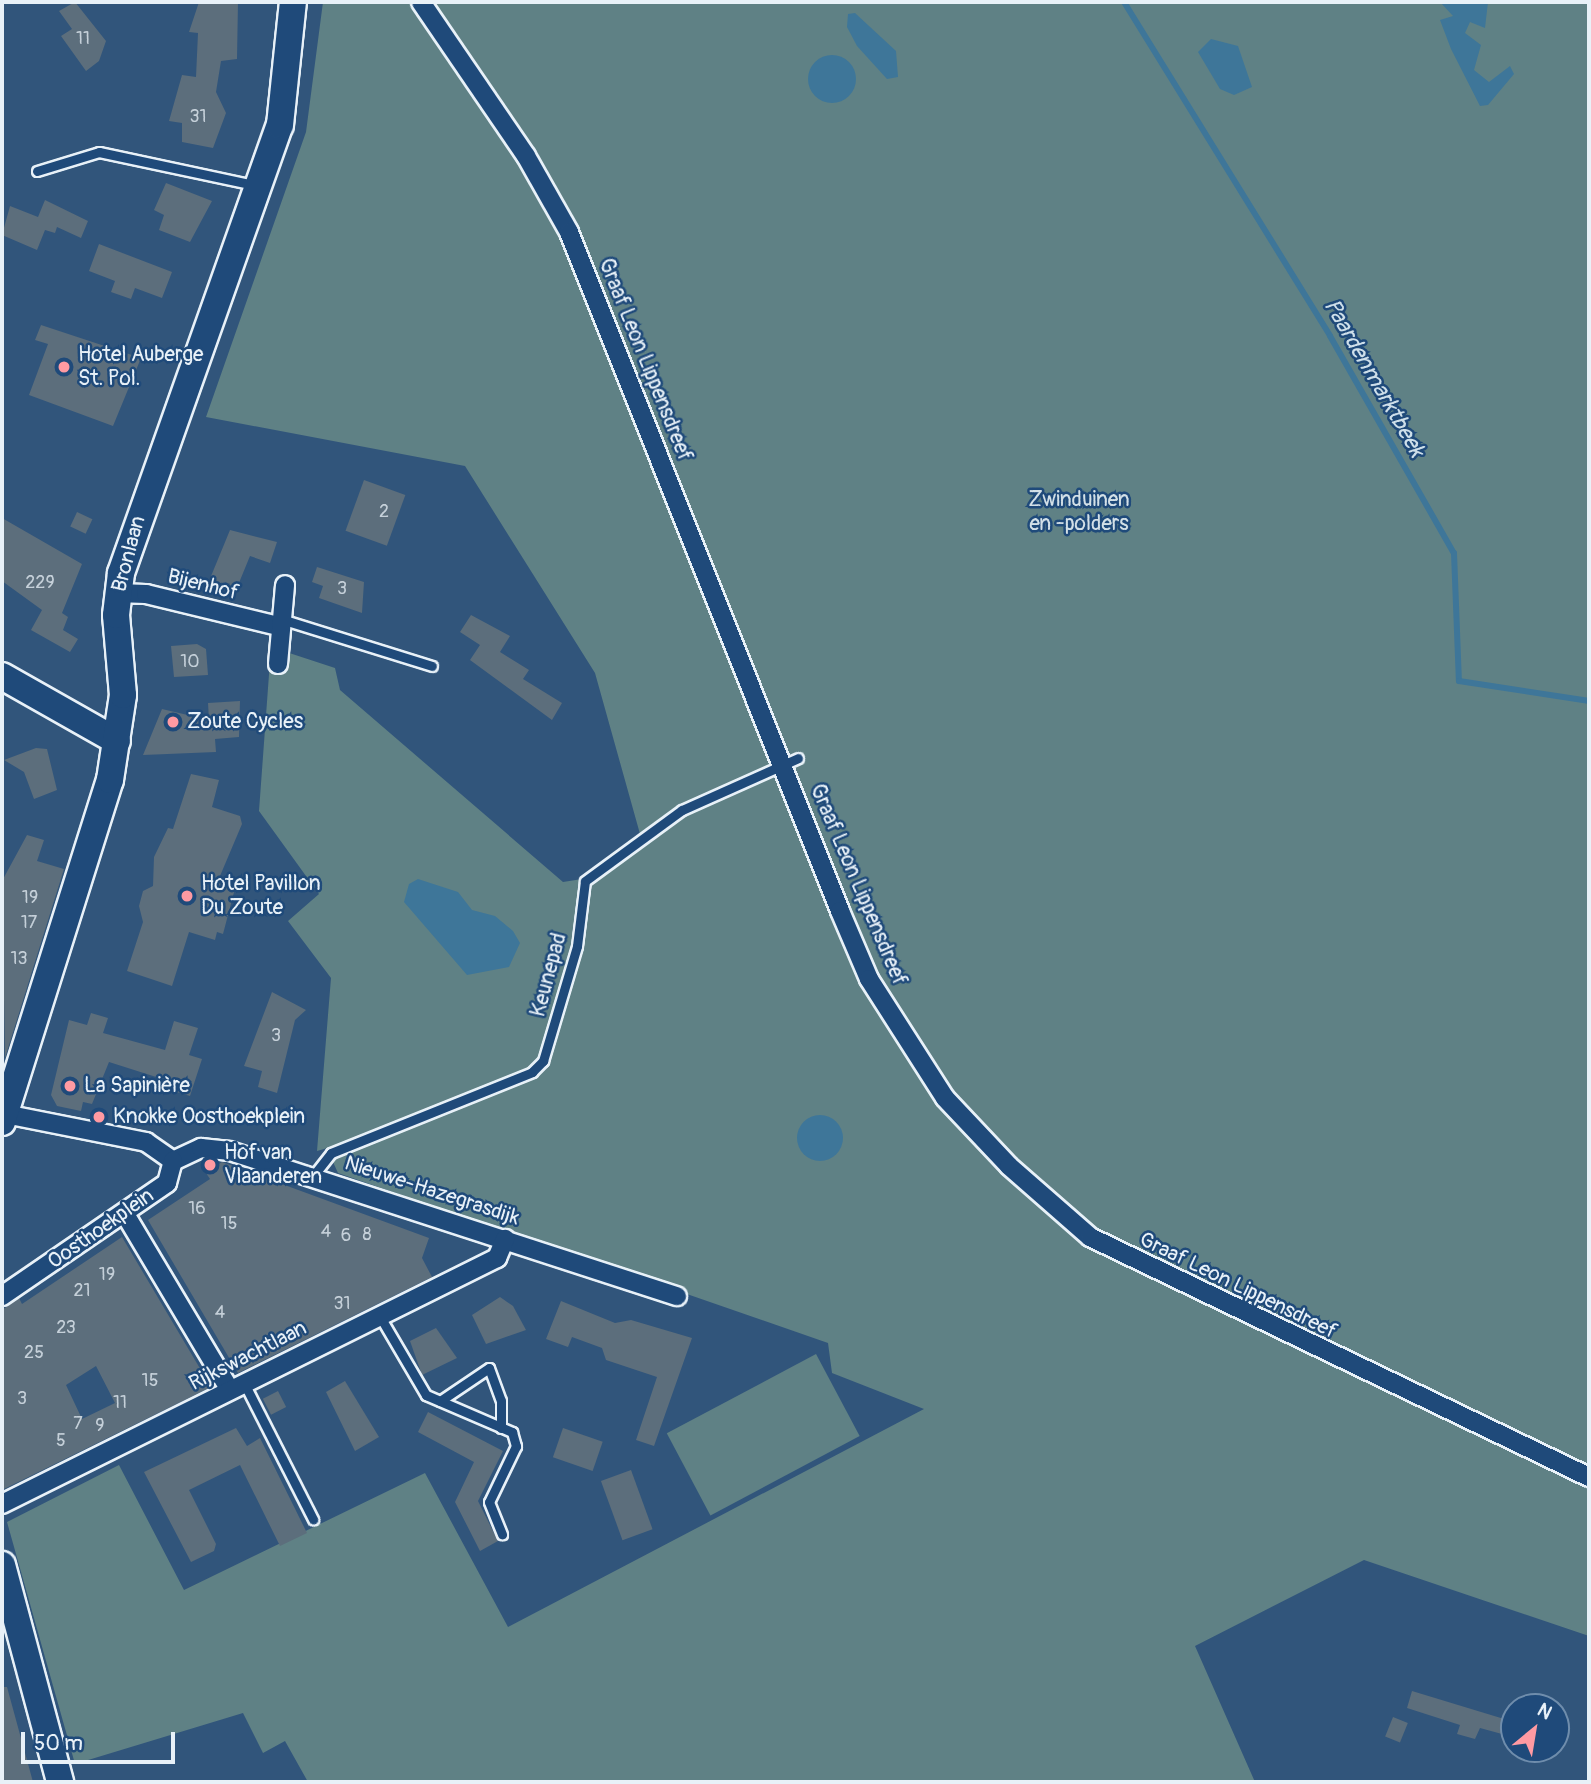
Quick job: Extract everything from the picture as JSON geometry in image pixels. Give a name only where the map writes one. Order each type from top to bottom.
[{"type":"street","name":"Bronlaan","points":[[3,1118],[117,741],[123,695],[117,593],[133,531],[280,125],[293,2]]},
{"type":"street","name":"Graaf Leon Lippensdreef","points":[[421,2],[526,156],[569,232],[790,761],[869,979],[909,1046],[945,1098],[1047,1202],[1134,1263],[1589,1477]]},
{"type":"street","points":[[278,664],[278,622],[285,584]]},
{"type":"street","name":"Bijenhof","points":[[117,593],[146,594],[278,622]]},
{"type":"street","points":[[2,676],[117,741]]},
{"type":"street","points":[[3,1118],[146,1142],[173,1161]]},
{"type":"street","name":"Nieuwe-Hazegrasdijk","points":[[173,1161],[211,1149],[313,1176],[677,1296]]},
{"type":"street","name":"Oosthoekplein","points":[[2,1296],[167,1183],[173,1161]]},
{"type":"street","points":[[125,1214],[237,1387]]},
{"type":"street","name":"Rijkswachtlaan","points":[[2,1504],[497,1258],[505,1239]]},
{"type":"street","points":[[2,1565],[60,1782]]},
{"type":"lane","points":[[37,171],[99,152],[259,187]]},
{"type":"lane","points":[[278,622],[432,666]]},
{"type":"lane","name":"Keunepad","points":[[313,1176],[331,1153],[532,1072],[543,1060],[577,946],[585,881],[682,810],[790,761]]},
{"type":"lane","points":[[379,1315],[416,1385],[440,1401],[512,1432],[516,1446],[489,1502],[502,1534]]},
{"type":"lane","points":[[440,1401],[489,1368],[501,1401],[501,1428]]},
{"type":"lane","points":[[237,1387],[313,1519]]},
{"type":"green space","name":"Zwinduinen en -polders","points":[[323,2],[1589,2],[1589,1636],[1364,1560],[1195,1646],[1255,1782],[308,1782],[285,1741],[263,1753],[243,1713],[75,1764],[7,1522],[119,1465],[184,1590],[425,1473],[508,1627],[924,1409],[832,1373],[828,1343],[338,1173],[333,1162],[352,1141],[317,1151],[331,978],[288,921],[319,894],[259,811],[271,647],[335,668],[340,690],[563,882],[582,879],[640,834],[595,673],[465,466],[206,417],[306,132]]},
{"type":"green space","points":[[816,1354],[860,1436],[710,1515],[667,1433]]},
{"type":"water","points":[[1440,2],[1488,2],[1485,28],[1470,22],[1465,33],[1481,45],[1474,70],[1489,82],[1510,66],[1514,74],[1488,105],[1480,106],[1451,49],[1440,20],[1453,16]]},
{"type":"water","points":[[855,13],[896,51],[898,77],[887,79],[857,46],[847,27],[848,14]]},
{"type":"water","points":[[1211,39],[1238,46],[1252,87],[1234,95],[1220,89],[1198,52]]},
{"type":"water","points":[[832,55],[849,62],[856,79],[849,96],[832,103],[815,96],[808,79],[815,62]]},
{"type":"water","points":[[418,879],[458,892],[472,910],[495,916],[513,931],[520,943],[509,967],[467,975],[404,902],[409,884]]},
{"type":"water","points":[[820,1115],[836,1122],[843,1138],[836,1154],[820,1161],[804,1154],[797,1138],[804,1122]]},
{"type":"building","points":[[75,2],[106,41],[99,61],[86,71],[61,36],[72,29],[59,11]]},
{"type":"building","points":[[199,2],[238,2],[237,59],[221,61],[216,92],[226,113],[213,148],[182,142],[182,123],[169,121],[182,75],[196,77],[198,33],[189,32]]},
{"type":"building","points":[[166,183],[212,201],[190,242],[159,230],[164,215],[154,210]]},
{"type":"building","points":[[45,200],[88,221],[81,238],[57,227],[55,233],[45,230],[37,250],[2,235],[10,206],[38,217]]},
{"type":"building","points":[[99,244],[172,272],[162,298],[135,288],[131,299],[111,292],[115,281],[89,271]]},
{"type":"building","points":[[41,325],[141,358],[113,426],[29,395],[48,344],[35,340]]},
{"type":"building","points":[[364,480],[405,495],[387,546],[346,531]]},
{"type":"building","points":[[77,512],[92,519],[86,534],[70,527]]},
{"type":"building","points":[[2,518],[82,564],[62,613],[68,617],[63,630],[78,639],[70,652],[31,630],[42,610],[2,581]]},
{"type":"building","points":[[230,530],[277,542],[270,563],[250,556],[234,595],[209,581]]},
{"type":"building","points":[[317,567],[364,582],[362,613],[319,598],[323,586],[312,582]]},
{"type":"building","points":[[471,615],[510,636],[500,652],[529,670],[523,679],[562,703],[552,720],[470,660],[480,645],[460,632]]},
{"type":"building","points":[[197,644],[206,649],[208,675],[174,677],[171,646]]},
{"type":"building","points":[[240,701],[239,737],[215,739],[216,752],[143,755],[162,709],[209,720],[208,703]]},
{"type":"building","points":[[36,748],[47,749],[57,790],[34,799],[24,772],[4,760]]},
{"type":"building","name":"Hotel Pavillon Du Zoute","points":[[191,774],[219,780],[212,807],[240,816],[242,824],[220,876],[237,881],[223,934],[217,932],[215,940],[189,932],[172,986],[127,971],[143,922],[139,906],[143,891],[153,886],[154,857],[168,828],[173,829]]},
{"type":"building","points":[[27,835],[44,840],[37,861],[64,869],[5,1058],[2,881]]},
{"type":"building","points":[[272,992],[306,1010],[295,1020],[277,1093],[258,1087],[262,1071],[244,1066]]},
{"type":"building","points":[[91,1013],[108,1018],[103,1033],[165,1050],[174,1021],[198,1028],[189,1055],[202,1059],[190,1096],[173,1091],[175,1083],[109,1062],[92,1104],[83,1102],[81,1111],[57,1106],[51,1095],[69,1020],[87,1025]]},
{"type":"building","points":[[222,1162],[429,1238],[422,1258],[432,1277],[238,1373],[148,1220],[210,1179],[206,1173]]},
{"type":"building","points":[[122,1237],[211,1387],[2,1490],[2,1310],[19,1298],[22,1304]],"holes":[[[96,1366],[115,1403],[82,1419],[66,1385]]]},
{"type":"building","points":[[500,1297],[513,1306],[526,1330],[486,1344],[472,1315]]},
{"type":"building","points":[[561,1301],[615,1323],[631,1320],[692,1338],[654,1446],[636,1440],[657,1377],[606,1360],[602,1348],[572,1337],[568,1347],[546,1339]]},
{"type":"building","points":[[436,1328],[457,1358],[422,1375],[410,1341]]},
{"type":"building","points":[[345,1381],[379,1437],[355,1451],[326,1392]]},
{"type":"building","points":[[278,1391],[286,1407],[271,1415],[263,1399]]},
{"type":"building","points":[[428,1412],[503,1451],[478,1501],[498,1541],[480,1551],[455,1502],[474,1462],[418,1432]]},
{"type":"building","points":[[236,1428],[247,1446],[260,1438],[307,1533],[280,1546],[240,1465],[189,1490],[216,1544],[214,1551],[191,1562],[144,1472]]},
{"type":"building","points":[[563,1428],[603,1442],[593,1471],[553,1457]]},
{"type":"building","points":[[631,1470],[653,1529],[622,1540],[601,1481]]},
{"type":"building","points":[[2,1687],[7,1687],[33,1782],[2,1782]]},
{"type":"building","points":[[1412,1691],[1500,1718],[1500,1733],[1480,1728],[1475,1739],[1457,1734],[1460,1725],[1407,1708]]},
{"type":"building","points":[[1393,1717],[1408,1723],[1400,1742],[1385,1736]]},
{"type":"waterway","name":"Paardenmarktbeek","points":[[1124,2],[1330,336],[1454,553],[1459,681],[1589,701]]},
{"type":"place","name":"Hotel Auberge St. Pol.","points":[[64,367]]},
{"type":"place","name":"Zoute Cycles","points":[[173,722]]},
{"type":"place","name":"Hotel Pavillon Du Zoute","points":[[187,896]]},
{"type":"place","name":"La Sapinière","points":[[70,1086]]},
{"type":"place","name":"Knokke Oosthoekplein","points":[[99,1117]]},
{"type":"place","name":"Hof van Vlaanderen","points":[[210,1165]]}]
